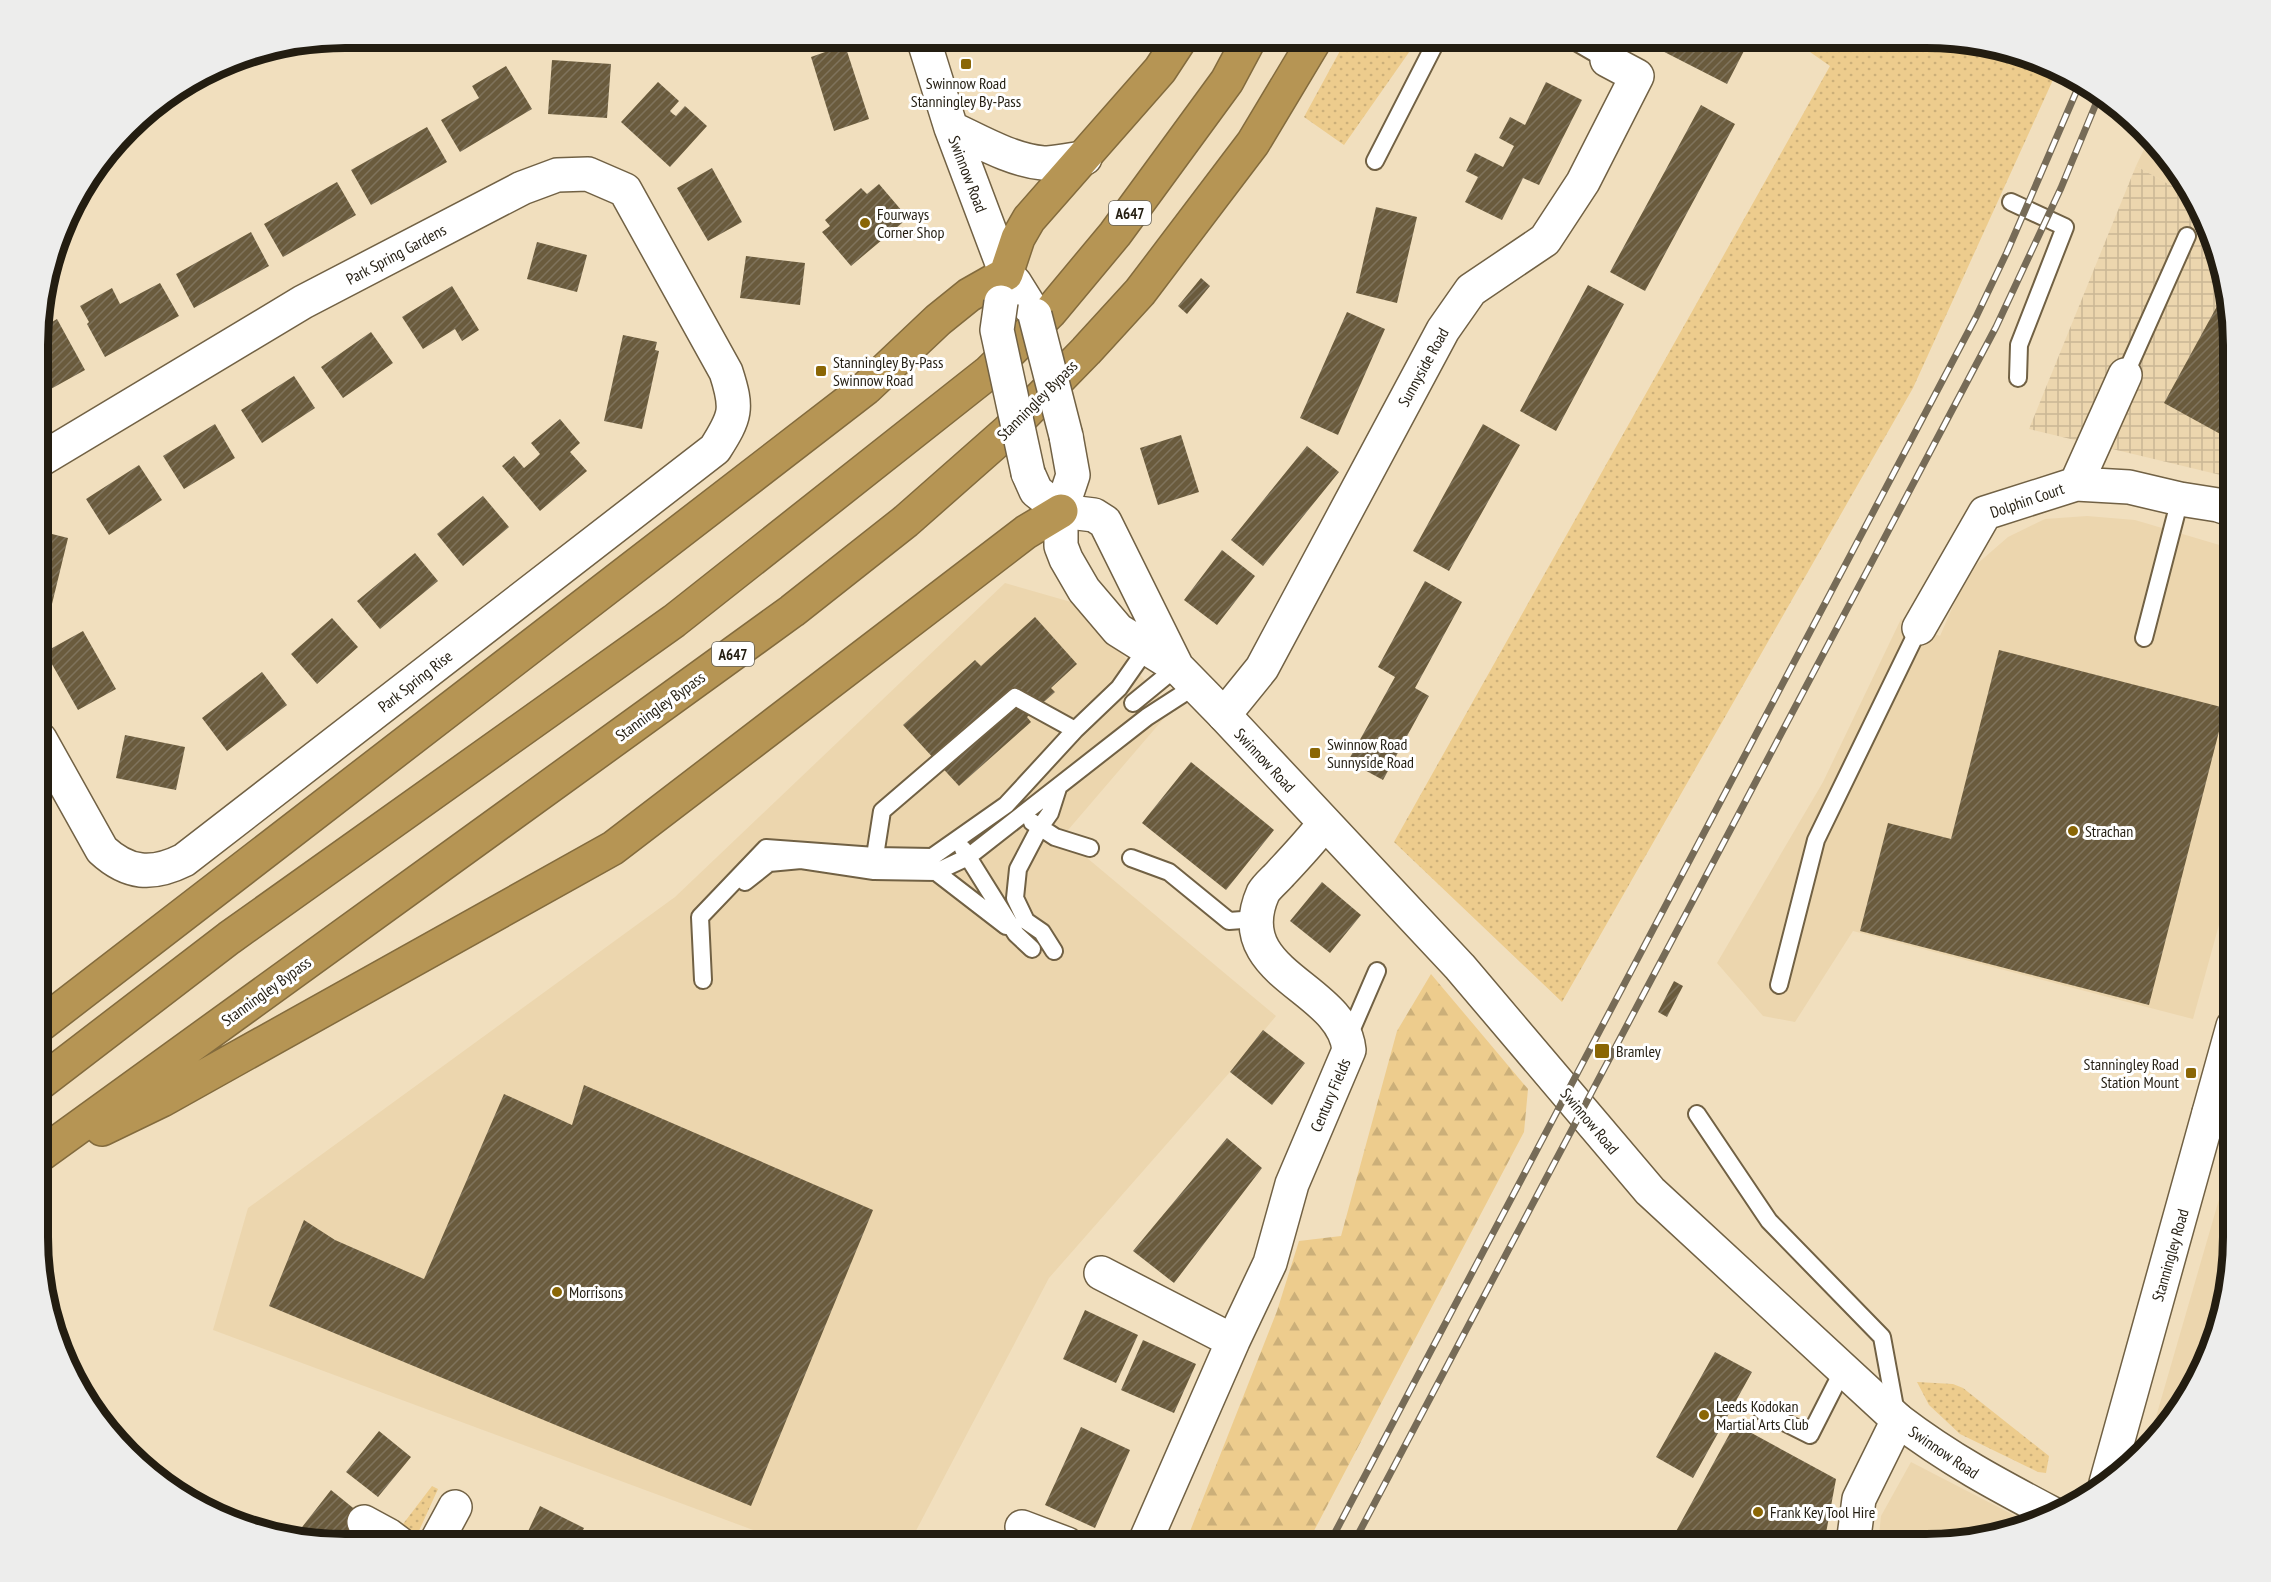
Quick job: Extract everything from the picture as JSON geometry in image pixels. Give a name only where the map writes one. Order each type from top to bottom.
[{"type":"highway","points":[[48,1019],[866,388],[938,320],[961,302],[1007,286],[1018,238],[1029,219],[1160,70],[1174,48]]},
{"type":"highway","name":"A647","points":[[48,1077],[229,938],[674,621],[989,372],[1050,312],[1115,234],[1227,81],[1245,48]]},
{"type":"highway","name":"Stanningley Bypass","points":[[48,1150],[792,611],[906,522],[1007,432],[1140,292],[1253,143],[1310,48]]},
{"type":"highway","name":"A647","points":[[48,1152],[162,1100],[613,848],[1026,532],[1061,511]]},
{"type":"street","name":"Swinnow Road","points":[[926,48],[951,128],[1007,286],[1035,315],[1066,436],[1073,475],[1061,511],[1061,546],[1084,590],[1118,630],[1186,677],[1224,715],[1460,967],[1650,1191],[1898,1420],[1933,1447],[1979,1476],[2044,1509]]},
{"type":"street","name":"Sunnyside Road","points":[[1224,715],[1262,668],[1443,330],[1471,290],[1545,240],[1582,182],[1637,76],[1607,60]]},
{"type":"street","points":[[951,128],[1025,159],[1044,163],[1084,158]]},
{"type":"street","name":"Park Spring Gardens","points":[[48,455],[303,302],[522,188],[557,175],[588,174],[625,190],[702,330]]},
{"type":"street","name":"Swinnow Road","points":[[1007,286],[998,330],[1028,473],[1036,491],[1061,511],[1094,515],[1105,522],[1186,677]]},
{"type":"street","name":"Park Spring Rise","points":[[48,753],[102,850],[113,861],[135,870],[152,871],[170,867],[184,860],[715,449],[731,423],[734,396],[726,372],[702,330]]},
{"type":"street","points":[[2076,484],[2124,375]]},
{"type":"street","name":"Dolphin Court","points":[[1919,627],[1985,513],[2076,484],[2129,487],[2223,507]]},
{"type":"street","name":"Century Fields","points":[[1148,1534],[1233,1341],[1270,1263],[1292,1184],[1350,1050],[1344,1028],[1334,1016],[1281,970],[1259,944],[1256,919],[1264,891],[1324,824]]},
{"type":"street","name":"Stanningley Road","points":[[2110,1470],[2221,1121],[2223,1105]]},
{"type":"street","points":[[1101,1273],[1233,1341]]},
{"type":"street","points":[[1854,1534],[1859,1499],[1898,1420]]},
{"type":"street","points":[[440,1534],[455,1507]]},
{"type":"street","points":[[364,1522],[386,1534]]},
{"type":"street","points":[[1022,1527],[1041,1534]]},
{"type":"lane","points":[[1375,161],[1433,48]]},
{"type":"lane","points":[[1586,48],[1607,60]]},
{"type":"lane","points":[[2011,202],[2065,227],[2019,345],[2018,378]]},
{"type":"lane","points":[[2124,375],[2187,236]]},
{"type":"lane","points":[[2144,638],[2180,499]]},
{"type":"lane","points":[[1779,985],[1816,840],[1919,627]]},
{"type":"lane","points":[[703,980],[700,917],[766,848],[874,856],[932,857],[1006,805],[1075,730],[1119,688],[1147,648]]},
{"type":"lane","points":[[1133,704],[1186,677]]},
{"type":"lane","points":[[700,917],[769,863],[801,860],[889,872],[936,872],[969,857],[1147,717],[1186,677]]},
{"type":"lane","points":[[874,856],[882,811],[1015,697],[1075,730]]},
{"type":"lane","points":[[1054,951],[1042,932],[1026,921],[1015,898],[1018,869],[1050,813],[1058,788]]},
{"type":"lane","points":[[1006,805],[1055,837],[1090,848]]},
{"type":"lane","points":[[958,840],[1016,934]]},
{"type":"lane","points":[[874,856],[889,872]]},
{"type":"lane","points":[[1131,858],[1169,872],[1229,921],[1256,919]]},
{"type":"lane","points":[[936,872],[1032,948]]},
{"type":"lane","points":[[1348,1038],[1377,972]]},
{"type":"lane","points":[[1697,1114],[1769,1221],[1882,1337],[1898,1420]]},
{"type":"lane","points":[[1762,1411],[1810,1435],[1843,1370]]},
{"type":"shaded area","points":[[2146,146],[2162,164],[2179,190],[2136,166]]},
{"type":"shaded area","points":[[2136,166],[2179,190],[2200,231],[2213,268],[2220,306],[2223,345],[2223,476],[2029,429]]},
{"type":"shaded area","points":[[2087,516],[2135,520],[2223,546],[2223,910],[2193,1019],[1853,931],[1795,1022],[1763,1016],[1717,963],[1823,782],[1901,619],[1940,636],[1957,597],[1977,564],[2008,537],[2045,519]]},
{"type":"shaded area","points":[[1005,583],[1078,604],[1171,710],[1062,837],[1276,1016],[1230,1072],[1049,1278],[914,1534],[764,1534],[213,1330],[248,1208],[675,897]]},
{"type":"shaded area","points":[[2223,1186],[2222,1256],[2213,1314],[2192,1368],[2173,1402],[2153,1429]]},
{"type":"shaded area","points":[[1911,1462],[2020,1518],[1965,1531],[1879,1534],[1881,1516]]},
{"type":"green space","points":[[1342,48],[1412,48],[1344,145],[1304,117]]},
{"type":"green space","points":[[1804,48],[1926,48],[1965,51],[2003,58],[2054,78],[1913,388],[1562,1002],[1394,842],[1830,66]]},
{"type":"green space","points":[[1431,974],[1528,1089],[1524,1132],[1312,1534],[1189,1534],[1277,1311],[1299,1241],[1341,1236],[1397,1031]]},
{"type":"green space","points":[[1917,1382],[1953,1384],[1963,1388],[2049,1456],[2046,1473],[2038,1472],[1960,1434],[1929,1405]]},
{"type":"green space","points":[[432,1486],[438,1489],[418,1533],[407,1529],[403,1524]]},
{"type":"building","points":[[836,48],[846,48],[869,119],[834,131],[811,57]]},
{"type":"building","points":[[1657,48],[1745,48],[1727,84]]},
{"type":"building","points":[[552,60],[611,64],[607,118],[548,114]]},
{"type":"building","points":[[506,66],[532,109],[460,152],[441,120],[479,98],[472,86]]},
{"type":"building","points":[[658,82],[679,101],[670,111],[673,114],[676,116],[685,106],[707,126],[670,167],[621,122]]},
{"type":"building","points":[[1546,82],[1582,100],[1539,185],[1523,178],[1502,220],[1465,202],[1478,177],[1466,171],[1475,153],[1503,167],[1514,146],[1499,138],[1510,117],[1525,125]]},
{"type":"building","points":[[1701,105],[1735,124],[1645,291],[1610,272]]},
{"type":"building","points":[[427,127],[447,162],[371,205],[351,170]]},
{"type":"building","points":[[712,168],[742,222],[708,241],[677,188]]},
{"type":"building","points":[[337,182],[356,215],[283,257],[264,224]]},
{"type":"building","name":"Fourways Corner Shop","points":[[879,184],[908,218],[851,266],[822,232],[830,226],[825,220],[861,188],[867,194]]},
{"type":"building","points":[[1376,207],[1417,217],[1397,303],[1356,293]]},
{"type":"building","points":[[251,232],[269,266],[194,308],[176,274]]},
{"type":"building","points":[[537,242],[587,255],[577,292],[527,279]]},
{"type":"building","points":[[746,256],[805,263],[800,305],[740,298]]},
{"type":"building","points":[[1201,278],[1210,286],[1187,314],[1178,306]]},
{"type":"building","points":[[160,283],[179,316],[105,357],[80,306],[112,288],[120,304]]},
{"type":"building","points":[[1588,285],[1624,304],[1556,431],[1520,411]]},
{"type":"building","points":[[452,286],[479,330],[462,341],[455,329],[423,349],[402,317]]},
{"type":"building","points":[[2219,302],[2223,345],[2223,435],[2164,403]]},
{"type":"building","points":[[1347,312],[1385,329],[1338,435],[1300,418]]},
{"type":"building","points":[[57,319],[85,370],[48,391],[48,345],[49,324]]},
{"type":"building","points":[[371,332],[393,363],[343,398],[321,367]]},
{"type":"building","points":[[623,335],[657,342],[655,350],[659,351],[642,429],[604,421]]},
{"type":"building","points":[[294,376],[315,408],[262,443],[241,410]]},
{"type":"building","points":[[560,419],[580,443],[570,452],[587,471],[540,511],[502,466],[514,456],[524,468],[540,454],[531,443]]},
{"type":"building","points":[[215,424],[235,458],[184,489],[163,456]]},
{"type":"building","points":[[1483,424],[1520,445],[1449,571],[1413,551]]},
{"type":"building","points":[[1181,435],[1199,492],[1158,505],[1140,448]]},
{"type":"building","points":[[1307,446],[1339,472],[1263,566],[1231,540]]},
{"type":"building","points":[[139,465],[162,500],[109,535],[86,499]]},
{"type":"building","points":[[483,496],[509,527],[463,566],[437,534]]},
{"type":"building","points":[[48,533],[68,538],[52,604],[48,603]]},
{"type":"building","points":[[1222,550],[1255,576],[1217,625],[1184,600]]},
{"type":"building","points":[[415,553],[438,581],[380,629],[357,601]]},
{"type":"building","points":[[1425,581],[1462,602],[1415,688],[1429,696],[1383,780],[1348,761],[1395,677],[1378,667]]},
{"type":"building","points":[[1035,617],[1077,664],[1051,688],[1055,692],[1027,717],[1031,722],[959,786],[903,725],[975,660],[981,666]]},
{"type":"building","points":[[332,618],[358,647],[317,684],[291,654]]},
{"type":"building","points":[[83,631],[116,689],[78,710],[48,657],[48,650]]},
{"type":"building","name":"Strachan","points":[[1999,650],[2223,707],[2223,716],[2149,1005],[1860,931],[1888,823],[1951,839]]},
{"type":"building","points":[[262,672],[287,705],[227,751],[202,718]]},
{"type":"building","points":[[125,735],[185,747],[176,790],[116,778]]},
{"type":"building","points":[[1191,762],[1274,830],[1226,890],[1142,823]]},
{"type":"building","points":[[1322,882],[1361,915],[1330,953],[1290,921]]},
{"type":"building","points":[[1674,981],[1683,986],[1667,1017],[1658,1012]]},
{"type":"building","points":[[1263,1030],[1305,1063],[1272,1105],[1230,1072]]},
{"type":"building","name":"Morrisons","points":[[584,1085],[873,1210],[751,1506],[269,1306],[304,1220],[335,1240],[424,1279],[504,1094],[572,1125]]},
{"type":"building","points":[[1227,1138],[1262,1168],[1174,1283],[1133,1251]]},
{"type":"building","points":[[2220,1275],[2213,1314],[2210,1313]]},
{"type":"building","points":[[1085,1310],[1138,1335],[1116,1383],[1063,1359]]},
{"type":"building","points":[[2209,1316],[2212,1317],[2207,1332],[2200,1351]]},
{"type":"building","points":[[1143,1340],[1196,1364],[1174,1413],[1121,1390]]},
{"type":"building","name":"Leeds Kodokan Martial Arts Club","points":[[1715,1352],[1752,1372],[1693,1478],[1656,1457]]},
{"type":"building","name":"Frank Key Tool Hire","points":[[1735,1424],[1836,1479],[1826,1534],[1674,1534]]},
{"type":"building","points":[[1081,1427],[1130,1450],[1095,1528],[1045,1505]]},
{"type":"building","points":[[379,1431],[411,1457],[378,1497],[346,1472]]},
{"type":"building","points":[[331,1490],[363,1516],[348,1534],[300,1530]]},
{"type":"building","points":[[540,1506],[584,1528],[581,1534],[527,1534]]},
{"type":"railway","points":[[1334,1534],[1976,317],[2007,252],[2077,90]]},
{"type":"railway","points":[[1358,1534],[1996,327],[2061,188],[2097,102]]},
{"type":"place","name":"Swinnow Road Stanningley By-Pass","points":[[966,64]]},
{"type":"place","name":"Fourways Corner Shop","points":[[865,223]]},
{"type":"place","name":"Stanningley By-Pass Swinnow Road","points":[[821,371]]},
{"type":"place","name":"Swinnow Road Sunnyside Road","points":[[1315,753]]},
{"type":"place","name":"Strachan","points":[[2073,831]]},
{"type":"place","name":"Bramley","points":[[1602,1051]]},
{"type":"place","name":"Stanningley Road Station Mount","points":[[2191,1073]]},
{"type":"place","name":"Morrisons","points":[[557,1292]]},
{"type":"place","name":"Leeds Kodokan Martial Arts Club","points":[[1704,1415]]},
{"type":"place","name":"Frank Key Tool Hire","points":[[1758,1512]]}]
